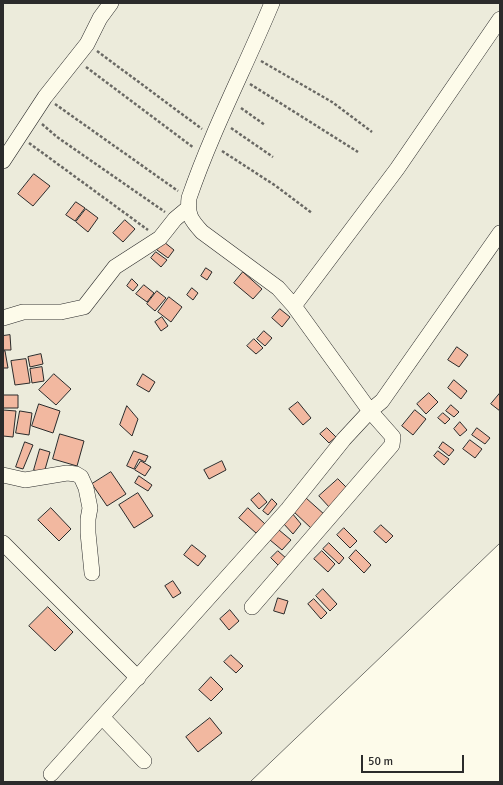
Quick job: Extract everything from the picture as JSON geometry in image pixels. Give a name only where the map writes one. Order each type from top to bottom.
[{"type":"lane","points":[[3,161],[32,115],[87,44],[100,18],[111,3]]},
{"type":"lane","points":[[3,318],[23,312],[61,312],[84,307],[115,267],[160,238],[188,204],[204,156],[251,54],[272,3]]},
{"type":"lane","points":[[294,306],[397,169],[500,19]]},
{"type":"lane","points":[[188,204],[192,221],[202,232],[278,288],[294,306],[370,411],[393,437],[392,445],[252,607]]},
{"type":"lane","points":[[51,774],[288,509],[344,439],[370,411],[382,401],[500,233]]},
{"type":"lane","points":[[3,475],[25,480],[67,473],[76,474],[81,477],[86,488],[90,508],[88,533],[92,573]]},
{"type":"lane","points":[[3,542],[138,678]]},
{"type":"lane","points":[[102,717],[144,760]]},
{"type":"path","points":[[87,44],[212,137],[214,146],[276,186],[312,213]]},
{"type":"path","points":[[251,54],[332,102],[372,132]]},
{"type":"path","points":[[74,59],[204,156]]},
{"type":"path","points":[[240,78],[358,152]]},
{"type":"path","points":[[45,97],[188,204]]},
{"type":"path","points":[[229,100],[265,125]]},
{"type":"path","points":[[32,115],[57,137],[175,219]]},
{"type":"path","points":[[220,120],[273,157]]},
{"type":"path","points":[[19,136],[160,238]]},
{"type":"shaded area","points":[[3,3],[500,3],[500,543],[250,782],[3,782]]},
{"type":"building","points":[[34,174],[50,186],[33,206],[18,194]]},
{"type":"building","points":[[76,202],[85,208],[75,221],[66,215]]},
{"type":"building","points":[[86,209],[98,218],[88,232],[76,222]]},
{"type":"building","points":[[125,220],[135,229],[123,242],[113,233]]},
{"type":"building","points":[[164,242],[174,250],[168,258],[157,250]]},
{"type":"building","points":[[156,252],[167,260],[161,267],[151,258]]},
{"type":"building","points":[[206,268],[212,272],[207,280],[201,276]]},
{"type":"building","points":[[243,272],[262,289],[253,299],[234,283]]},
{"type":"building","points":[[132,279],[138,285],[133,291],[127,286]]},
{"type":"building","points":[[144,285],[154,293],[147,302],[136,294]]},
{"type":"building","points":[[192,288],[198,293],[193,300],[187,295]]},
{"type":"building","points":[[157,291],[166,298],[155,311],[147,304]]},
{"type":"building","points":[[169,297],[182,307],[171,322],[158,312]]},
{"type":"building","points":[[280,309],[290,317],[282,327],[272,318]]},
{"type":"building","points":[[162,317],[168,326],[161,331],[155,322]]},
{"type":"building","points":[[264,331],[272,338],[265,346],[257,339]]},
{"type":"building","points":[[10,335],[11,350],[3,350],[3,336]]},
{"type":"building","points":[[254,339],[263,348],[256,354],[247,346]]},
{"type":"building","points":[[457,347],[468,355],[459,367],[448,360]]},
{"type":"building","points":[[5,351],[8,368],[3,368],[3,352]]},
{"type":"building","points":[[41,354],[43,364],[30,367],[28,357]]},
{"type":"building","points":[[26,359],[30,383],[15,385],[11,361]]},
{"type":"building","points":[[42,367],[44,381],[32,383],[30,369]]},
{"type":"building","points":[[54,374],[71,389],[56,405],[39,390]]},
{"type":"building","points":[[143,374],[155,382],[149,392],[137,385]]},
{"type":"building","points":[[454,380],[467,391],[461,399],[448,388]]},
{"type":"building","points":[[429,393],[438,402],[426,414],[417,404]]},
{"type":"building","points":[[500,393],[500,411],[491,404]]},
{"type":"building","points":[[3,395],[18,395],[18,408],[3,408]]},
{"type":"building","points":[[298,402],[311,418],[303,425],[289,409]]},
{"type":"building","points":[[39,404],[60,411],[53,433],[32,426]]},
{"type":"building","points":[[451,405],[459,412],[454,417],[446,411]]},
{"type":"building","points":[[127,406],[138,419],[132,436],[120,425]]},
{"type":"building","points":[[3,410],[16,411],[13,437],[3,436]]},
{"type":"building","points":[[415,410],[426,419],[413,435],[402,426]]},
{"type":"building","points":[[20,411],[32,413],[29,435],[16,433]]},
{"type":"building","points":[[443,413],[450,419],[445,424],[438,418]]},
{"type":"building","points":[[460,422],[467,430],[460,436],[454,429]]},
{"type":"building","points":[[327,428],[336,437],[329,443],[320,434]]},
{"type":"building","points":[[477,428],[490,438],[485,444],[472,435]]},
{"type":"building","points":[[60,434],[84,441],[77,466],[53,459]]},
{"type":"building","points":[[470,440],[482,449],[475,458],[463,449]]},
{"type":"building","points":[[25,442],[33,445],[23,469],[16,467]]},
{"type":"building","points":[[443,442],[454,450],[449,456],[439,448]]},
{"type":"building","points":[[40,449],[50,452],[44,473],[34,470]]},
{"type":"building","points":[[134,451],[148,456],[145,462],[139,459],[134,469],[127,466]]},
{"type":"building","points":[[438,451],[449,459],[444,465],[434,456]]},
{"type":"building","points":[[141,461],[151,467],[145,476],[135,470]]},
{"type":"building","points":[[222,461],[226,470],[209,479],[204,470]]},
{"type":"building","points":[[111,472],[126,494],[107,506],[92,484]]},
{"type":"building","points":[[139,476],[152,485],[148,491],[135,483]]},
{"type":"building","points":[[338,479],[349,490],[330,508],[319,496]]},
{"type":"building","points":[[138,493],[153,516],[134,528],[119,505]]},
{"type":"building","points":[[259,493],[267,502],[259,509],[251,500]]},
{"type":"building","points":[[306,498],[325,515],[312,529],[293,511]]},
{"type":"building","points":[[272,499],[277,504],[268,515],[263,511]]},
{"type":"building","points":[[51,508],[71,529],[59,541],[38,520]]},
{"type":"building","points":[[248,508],[265,524],[256,533],[239,518]]},
{"type":"building","points":[[292,513],[301,524],[293,534],[283,523]]},
{"type":"building","points":[[381,525],[393,536],[386,543],[374,532]]},
{"type":"building","points":[[344,528],[357,541],[350,548],[337,535]]},
{"type":"building","points":[[279,530],[291,540],[282,550],[270,540]]},
{"type":"building","points":[[329,543],[344,558],[339,564],[323,549]]},
{"type":"building","points":[[192,545],[206,556],[198,566],[184,555]]},
{"type":"building","points":[[356,550],[371,565],[364,573],[349,558]]},
{"type":"building","points":[[278,551],[287,559],[280,567],[271,558]]},
{"type":"building","points":[[322,551],[335,564],[328,572],[314,559]]},
{"type":"building","points":[[173,581],[181,593],[173,598],[165,586]]},
{"type":"building","points":[[323,589],[337,604],[330,611],[316,596]]},
{"type":"building","points":[[278,598],[288,601],[284,614],[274,611]]},
{"type":"building","points":[[314,599],[327,613],[321,619],[308,604]]},
{"type":"building","points":[[48,607],[73,632],[55,651],[29,626]]},
{"type":"building","points":[[230,610],[239,621],[229,630],[220,619]]},
{"type":"building","points":[[231,655],[243,666],[236,673],[224,662]]},
{"type":"building","points":[[211,677],[223,689],[211,701],[199,690]]},
{"type":"building","points":[[210,718],[222,733],[198,752],[186,737]]}]
